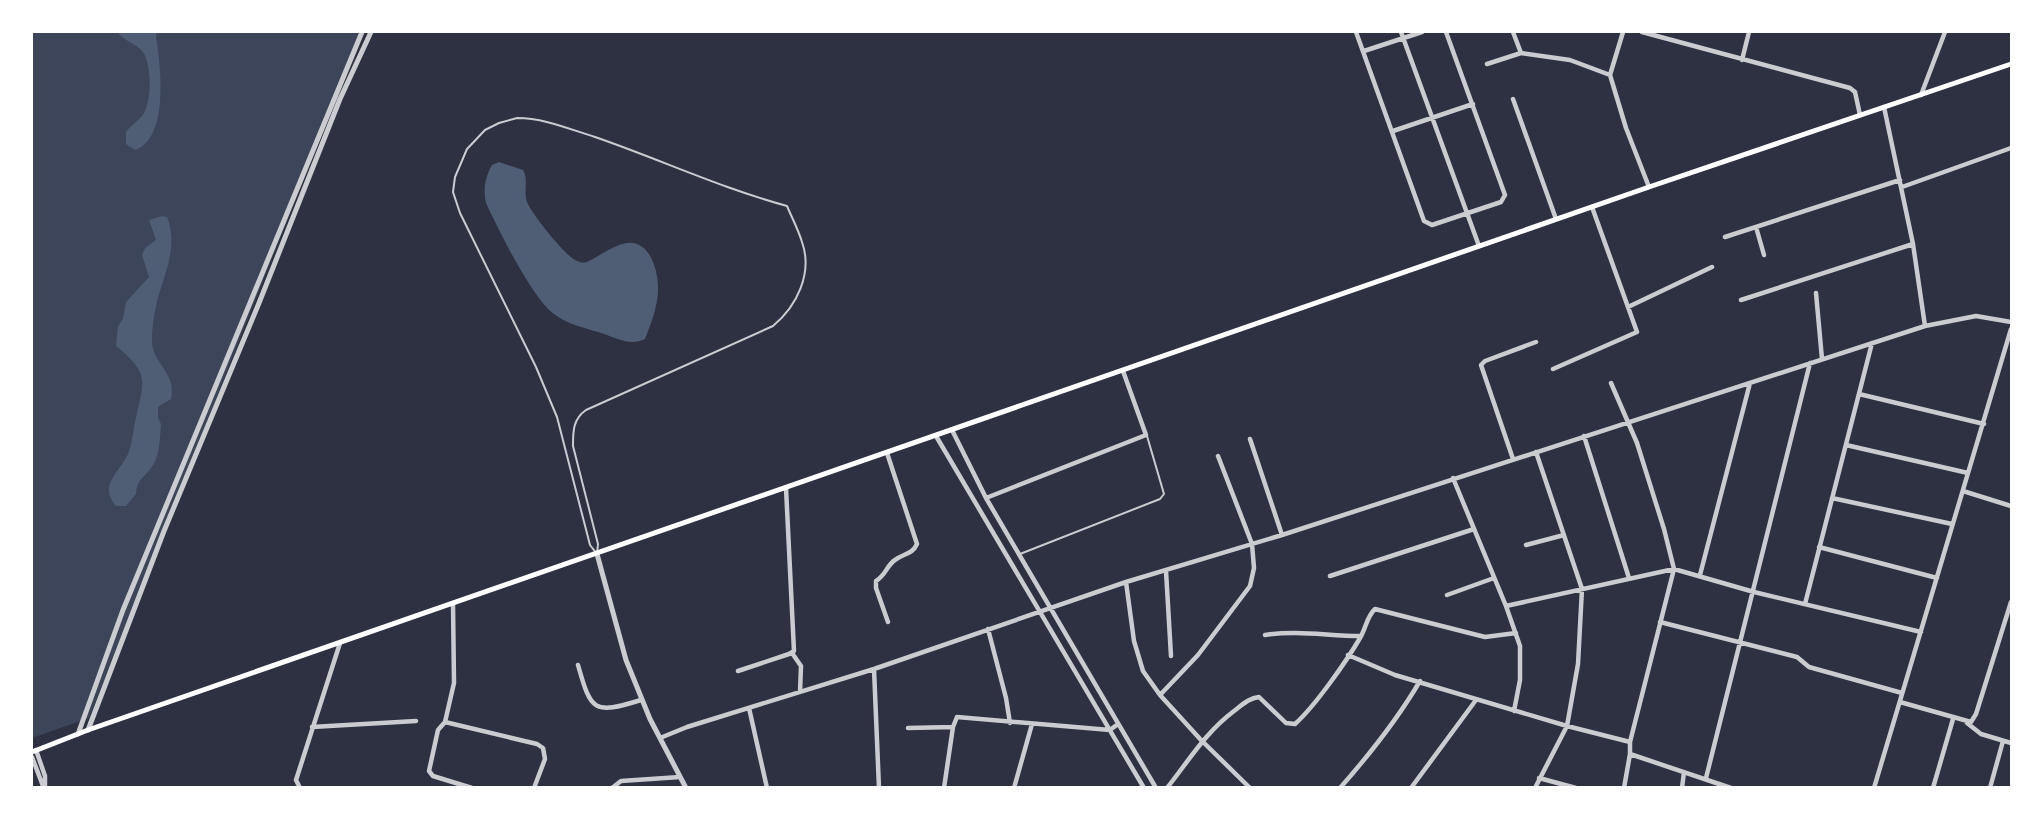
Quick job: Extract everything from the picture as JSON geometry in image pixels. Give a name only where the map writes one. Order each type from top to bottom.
[{"type":"main road","points":[[33,753],[88,730],[1556,219],[2011,64]]},
{"type":"street","points":[[78,734],[123,610],[362,32]]},
{"type":"street","points":[[88,730],[164,531],[340,99],[371,32]]},
{"type":"street","points":[[1356,32],[1425,223],[1432,225],[1500,202],[1505,195],[1447,32]]},
{"type":"street","points":[[1401,32],[1479,246]]},
{"type":"street","points":[[1364,51],[1422,32]]},
{"type":"street","points":[[1513,32],[1521,53]]},
{"type":"street","points":[[1623,32],[1610,75],[1626,128],[1649,187]]},
{"type":"street","points":[[1642,32],[1852,89],[1856,94],[1860,115]]},
{"type":"street","points":[[1742,60],[1749,32]]},
{"type":"street","points":[[1921,94],[1945,32]]},
{"type":"street","points":[[1487,65],[1521,53],[1570,60],[1610,75]]},
{"type":"street","points":[[1513,99],[1556,219]]},
{"type":"street","points":[[1392,131],[1473,104]]},
{"type":"street","points":[[1884,107],[1913,244],[1925,326]]},
{"type":"street","points":[[1902,187],[2011,148]]},
{"type":"street","points":[[1725,237],[1900,180]]},
{"type":"street","points":[[1553,369],[1637,334],[1592,207]]},
{"type":"street","points":[[1756,227],[1764,256]]},
{"type":"street","points":[[1741,300],[1913,244]]},
{"type":"street","points":[[1629,307],[1712,267]]},
{"type":"street","points":[[1816,293],[1822,359]]},
{"type":"street","points":[[660,738],[874,669],[1126,582],[1282,535],[1925,326],[1976,316],[1989,316],[2011,322]]},
{"type":"street","points":[[1874,788],[2011,329]]},
{"type":"street","points":[[1513,459],[1481,365],[1485,361],[1536,342]]},
{"type":"street","points":[[1805,604],[1872,343]]},
{"type":"street","points":[[1706,778],[1810,363]]},
{"type":"street","points":[[986,498],[1146,435],[1123,371]]},
{"type":"street","points":[[1611,383],[1629,422],[1664,529],[1674,569],[1630,743],[1624,788]]},
{"type":"street","points":[[1700,575],[1749,383]]},
{"type":"street","points":[[1859,394],[1984,424]]},
{"type":"street","points":[[952,430],[986,498],[1156,788]]},
{"type":"street","points":[[936,436],[1042,611],[1144,788]]},
{"type":"street","points":[[1584,436],[1629,578]]},
{"type":"street","points":[[1250,439],[1282,535]]},
{"type":"street","points":[[1846,445],[1968,474]]},
{"type":"street","points":[[1535,788],[1567,726],[1578,664],[1582,589],[1536,452]]},
{"type":"street","points":[[887,453],[917,544],[914,551],[892,561],[885,576],[876,581],[888,622]]},
{"type":"street","points":[[1160,695],[1198,655],[1250,586],[1254,568],[1252,544],[1219,456]]},
{"type":"street","points":[[1452,478],[1516,633],[1521,659],[1514,711]]},
{"type":"street","points":[[786,488],[794,647],[792,653]]},
{"type":"street","points":[[1963,492],[2011,506]]},
{"type":"street","points":[[1832,498],[1952,524]]},
{"type":"street","points":[[1330,576],[1474,529]]},
{"type":"street","points":[[1526,545],[1564,535]]},
{"type":"street","points":[[1819,547],[1937,578]]},
{"type":"street","points":[[597,554],[626,660],[641,700],[686,788]]},
{"type":"street","points":[[1506,606],[1674,569],[1754,592],[1921,632]]},
{"type":"street","points":[[1166,571],[1171,656]]},
{"type":"street","points":[[1447,595],[1494,578]]},
{"type":"street","points":[[1126,582],[1126,598],[1143,671],[1160,695],[1201,740],[1250,788]]},
{"type":"street","points":[[453,603],[454,682],[445,722],[438,730],[430,774],[472,788]]},
{"type":"street","points":[[1967,723],[1973,721],[1976,714],[2011,606]]},
{"type":"street","points":[[1167,788],[1201,740],[1220,722],[1255,698],[1263,701],[1286,723],[1295,724],[1348,656],[1362,636],[1371,613],[1376,609],[1485,638],[1516,633]]},
{"type":"street","points":[[1660,622],[1797,657],[1807,666],[1902,693]]},
{"type":"street","points":[[988,628],[1010,723]]},
{"type":"street","points":[[1265,635],[1297,632],[1339,637],[1362,636]]},
{"type":"street","points":[[291,788],[296,780],[340,643]]},
{"type":"street","points":[[738,671],[792,653]]},
{"type":"street","points":[[792,653],[801,666],[800,692]]},
{"type":"street","points":[[1348,656],[1395,675],[1476,700],[1630,743]]},
{"type":"street","points":[[578,665],[588,699],[596,706],[616,708],[641,700]]},
{"type":"street","points":[[874,669],[879,788]]},
{"type":"street","points":[[1340,788],[1385,734],[1420,681]]},
{"type":"street","points":[[1411,788],[1476,700]]},
{"type":"street","points":[[1900,702],[1967,723],[1975,731],[2011,743]]},
{"type":"street","points":[[749,708],[767,788]]},
{"type":"street","points":[[944,788],[953,727],[957,717],[1110,729],[1118,725]]},
{"type":"street","points":[[1933,788],[1953,719]]},
{"type":"street","points":[[312,727],[416,721]]},
{"type":"street","points":[[445,722],[537,744],[543,748],[545,759],[534,788]]},
{"type":"street","points":[[1014,788],[1032,724]]},
{"type":"street","points":[[908,728],[953,727]]},
{"type":"street","points":[[1990,788],[2003,741]]},
{"type":"street","points":[[33,753],[45,776],[45,788]]},
{"type":"street","points":[[1630,754],[1731,788]]},
{"type":"street","points":[[1682,788],[1685,772]]},
{"type":"street","points":[[612,788],[621,781],[680,777]]},
{"type":"street","points":[[1539,778],[1576,788]]},
{"type":"street","points":[[296,780],[300,788]]},
{"type":"lane","points":[[517,118],[553,123],[625,147],[741,192],[787,206],[805,256],[803,279],[797,297],[785,316],[773,326],[586,410],[576,420],[573,446],[598,544],[597,554],[590,545],[557,417],[536,366],[460,213],[453,192],[460,163],[475,139],[499,123],[517,118]]},
{"type":"lane","points":[[1019,554],[1160,499],[1164,495],[1146,435]]},
{"type":"shaded area","points":[[32,32],[362,32],[89,718],[32,738]]},
{"type":"shaded area","points":[[117,32],[157,32],[161,83],[158,117],[146,143],[135,150],[126,144],[126,132],[142,116],[148,103],[148,66],[143,52]]},
{"type":"shaded area","points":[[499,162],[523,170],[526,178],[526,198],[530,208],[572,258],[582,263],[587,262],[627,243],[635,243],[648,252],[655,267],[658,292],[645,339],[624,341],[578,326],[559,318],[545,306],[516,262],[486,203],[486,179],[492,165]]},
{"type":"shaded area","points":[[167,217],[171,245],[156,308],[152,339],[155,355],[170,381],[171,399],[158,407],[161,424],[155,461],[126,506],[116,506],[109,492],[110,485],[129,450],[142,388],[140,372],[116,346],[118,326],[123,319],[126,302],[149,277],[142,255],[145,248],[156,240],[149,220]]}]
